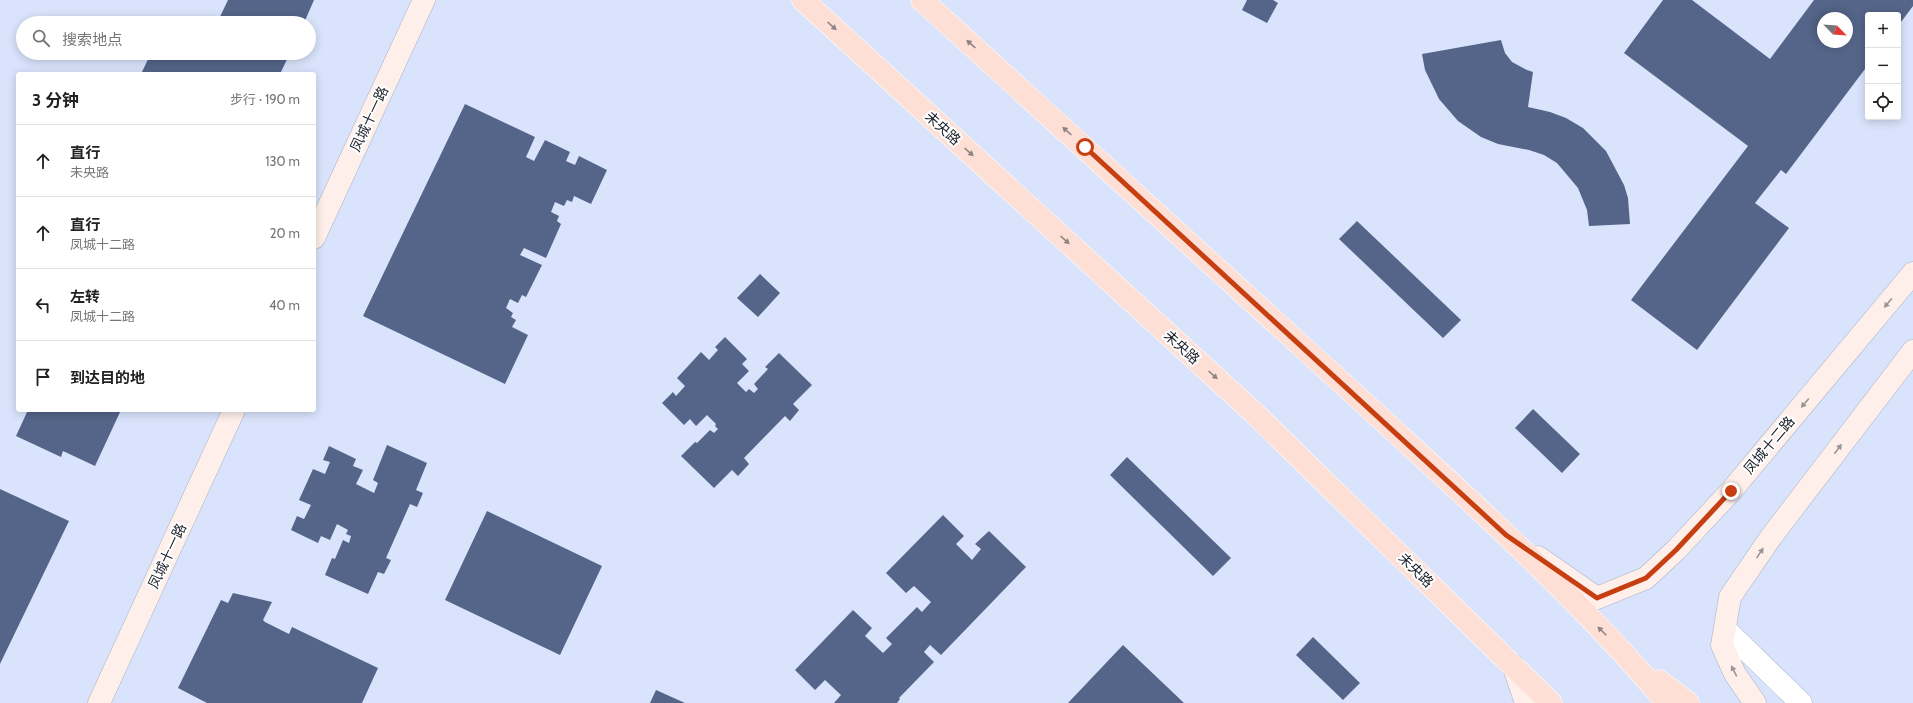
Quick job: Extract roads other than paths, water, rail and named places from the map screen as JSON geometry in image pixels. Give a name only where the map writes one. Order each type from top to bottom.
[{"type":"main road","name":"凤城十一路","points":[[316,234],[424,0]]},
{"type":"main road","name":"未央路","points":[[803,0],[1252,411],[1513,664],[1551,703]]},
{"type":"main road","points":[[922,0],[1085,147],[1506,535],[1630,658],[1667,703]]},
{"type":"main road","name":"凤城十二路","points":[[1506,535],[1597,598],[1646,578],[1676,550],[1731,491],[1913,273]]},
{"type":"main road","points":[[1755,703],[1735,674],[1722,645],[1730,597],[1771,537],[1913,351]]},
{"type":"main road","name":"凤城十一路","points":[[99,703],[233,412]]},
{"type":"main road","points":[[1630,658],[1688,703]]},
{"type":"main road","points":[[1513,664],[1526,703]]},
{"type":"street","points":[[1725,629],[1800,703]]}]
